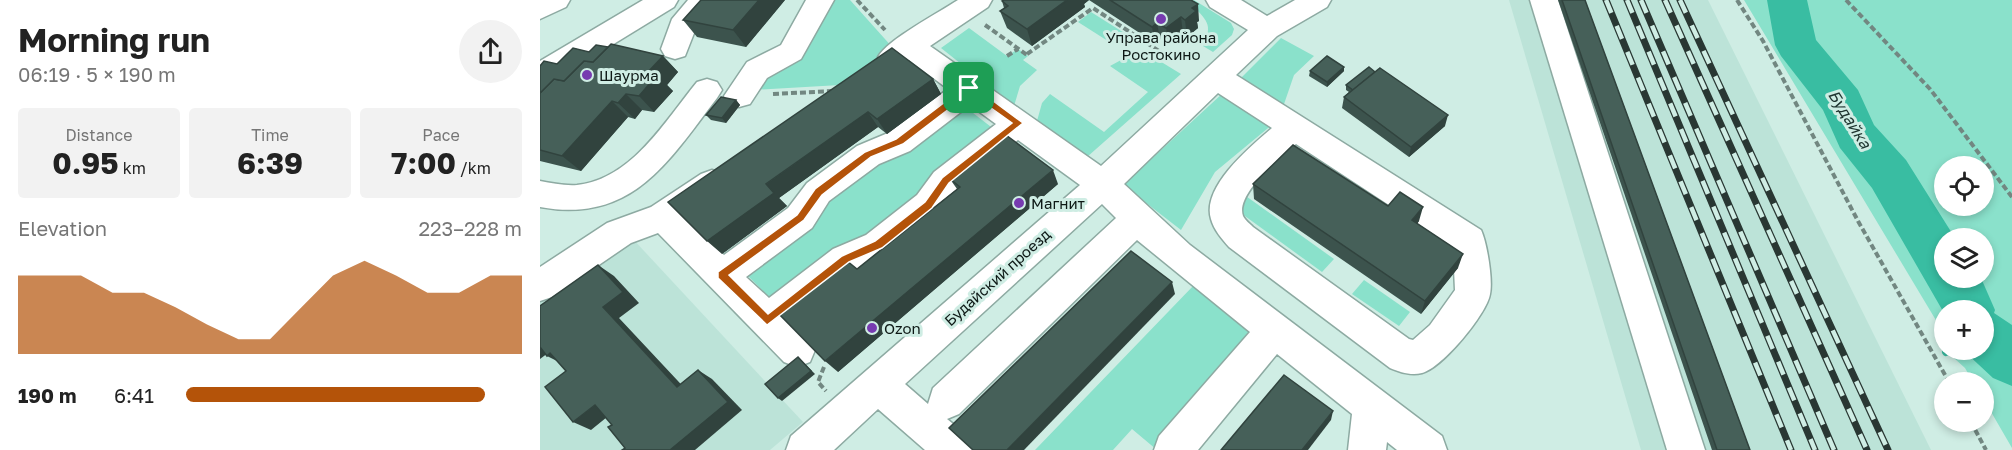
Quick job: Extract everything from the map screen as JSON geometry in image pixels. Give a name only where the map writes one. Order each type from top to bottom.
[{"type":"street","points":[[540,9],[556,0]]},
{"type":"street","points":[[540,75],[665,0],[695,10],[675,50]]},
{"type":"street","points":[[739,96],[757,70],[791,52],[820,0]]},
{"type":"street","points":[[1220,0],[1267,29]]},
{"type":"street","name":"Будайский проезд","points":[[805,450],[1103,183],[1267,29],[1317,0]]},
{"type":"street","points":[[1544,0],[1686,450]]},
{"type":"street","points":[[843,91],[906,47],[980,12]]},
{"type":"street","points":[[906,47],[969,88],[1103,183],[1137,219],[1273,331],[1428,450]]},
{"type":"street","points":[[1216,77],[1295,126],[1469,240],[1473,294],[1443,338],[1420,357],[1403,356],[1241,237],[1227,218],[1226,200],[1238,180],[1295,126]]},
{"type":"street","points":[[722,275],[801,218],[818,192],[868,155],[899,142],[969,88]]},
{"type":"street","points":[[540,194],[576,199],[609,191],[633,178],[651,160],[707,90]]},
{"type":"street","points":[[767,321],[845,259],[878,244],[896,231],[928,205],[945,181],[1018,123]]},
{"type":"street","points":[[540,286],[619,233],[663,217],[739,164]]},
{"type":"street","points":[[663,217],[797,350]]},
{"type":"street","points":[[946,401],[1137,219]]},
{"type":"street","points":[[1173,450],[1273,331]]},
{"type":"street","points":[[878,385],[954,450]]},
{"type":"street","points":[[1367,450],[1372,409]]},
{"type":"path","points":[[857,0],[906,47]]},
{"type":"path","points":[[1737,0],[1763,41],[1858,221],[1943,372]]},
{"type":"path","points":[[1846,0],[1930,89],[2012,197]]},
{"type":"path","points":[[980,12],[1027,55],[1093,8],[1176,62]]},
{"type":"path","points":[[1007,56],[1018,49]]},
{"type":"path","points":[[739,96],[843,91]]},
{"type":"path","points":[[797,350],[810,353],[824,366],[818,382],[847,412]]},
{"type":"path","points":[[1976,432],[1986,450]]},
{"type":"shaded area","points":[[1509,0],[1708,0],[1931,450],[1641,450]]},
{"type":"shaded area","points":[[632,238],[803,422],[770,450],[540,450],[540,303]]},
{"type":"green space","points":[[826,0],[850,0],[893,48],[840,85],[752,90]]},
{"type":"green space","points":[[1194,0],[1231,23],[1234,29],[1232,35],[1213,52],[1203,46],[1208,27],[1204,18],[1191,3]]},
{"type":"green space","points":[[1744,0],[2012,0],[2012,448],[1994,417],[1994,372],[1967,372],[1956,360],[1994,360],[1994,300],[1934,300],[1934,317]]},
{"type":"green space","points":[[1091,12],[1137,41],[1111,43],[1078,22]]},
{"type":"green space","points":[[969,28],[1007,56],[1018,49],[1028,56],[1023,60],[1037,70],[1020,86],[1014,106],[941,48]]},
{"type":"green space","points":[[1281,38],[1314,56],[1294,75],[1283,107],[1238,81]]},
{"type":"green space","points":[[1145,52],[1181,74],[1087,157],[1037,121],[1042,103],[1050,94],[1104,132],[1148,92],[1110,66],[1134,53]]},
{"type":"green space","points":[[1223,93],[1273,124],[1215,172],[1181,230],[1123,185]]},
{"type":"green space","points":[[964,106],[995,130],[921,199],[774,302],[744,272],[826,197]]},
{"type":"green space","points":[[1243,194],[1334,259],[1322,272],[1238,211]]},
{"type":"green space","points":[[1364,280],[1410,312],[1399,326],[1352,294]]},
{"type":"green space","points":[[1195,284],[1261,333],[1157,450],[1132,429],[1113,450],[1035,450]]},
{"type":"building","points":[[701,0],[759,0],[733,30],[683,20]]},
{"type":"building","points":[[1067,0],[1027,29],[1000,11],[1008,6],[1002,1]]},
{"type":"building","points":[[1110,0],[1191,0],[1198,4],[1192,8],[1196,11],[1185,20],[1181,17],[1166,28],[1157,23],[1152,27]]},
{"type":"building","points":[[1562,0],[1585,0],[1750,450],[1717,450]]},
{"type":"building","points":[[611,44],[663,56],[647,73],[657,75],[639,96],[626,94],[618,103],[612,101],[562,156],[540,150],[540,93],[554,79],[564,81],[584,61],[593,62]]},
{"type":"building","points":[[596,45],[608,47],[593,62],[584,61],[564,81],[554,79],[540,93],[540,66],[544,61],[557,64],[573,48],[589,52]]},
{"type":"building","points":[[892,48],[933,79],[877,119],[868,112],[766,184],[774,193],[707,241],[668,202]]},
{"type":"building","points":[[1327,56],[1344,67],[1327,82],[1310,71]]},
{"type":"building","points":[[1369,67],[1375,72],[1353,90],[1346,85]]},
{"type":"building","points":[[1380,68],[1448,115],[1411,147],[1344,97]]},
{"type":"building","points":[[721,97],[736,100],[722,118],[706,115]]},
{"type":"building","points":[[1006,135],[1053,170],[825,361],[779,314],[847,261],[857,269],[960,187],[950,179]]},
{"type":"building","points":[[1293,145],[1388,206],[1400,192],[1423,207],[1412,220],[1463,254],[1425,301],[1253,184]]},
{"type":"building","points":[[1131,251],[1172,282],[1007,450],[973,450],[949,428]]},
{"type":"building","points":[[598,265],[623,292],[603,307],[677,387],[698,370],[728,402],[670,450],[622,450],[625,448],[608,427],[612,425],[595,405],[573,422],[545,387],[566,371],[550,353],[547,356],[540,347],[540,306]]},
{"type":"building","points":[[798,357],[811,371],[778,398],[765,384]]},
{"type":"building","points":[[1284,375],[1333,411],[1302,450],[1221,450]]},
{"type":"waterway","name":"Будайка","points":[[1787,0],[1796,45],[1842,102],[1856,135],[1889,174],[1934,248]]},
{"type":"waterway","name":"Будайка","points":[[1959,288],[1966,300]]},
{"type":"waterway","name":"Будайка","points":[[1994,344],[2012,360]]},
{"type":"railway","points":[[1606,0],[1791,450]]},
{"type":"railway","points":[[1627,0],[1815,450]]},
{"type":"railway","points":[[1641,0],[1834,450]]},
{"type":"railway","points":[[1665,0],[1867,450]]},
{"type":"railway","points":[[1680,0],[1888,450]]},
{"type":"place","name":"Управа района Ростокино","points":[[1161,19]]},
{"type":"place","name":"Шаурма","points":[[587,75]]},
{"type":"place","name":"Магнит","points":[[1019,203]]},
{"type":"place","name":"Ozon","points":[[872,328]]},
{"type":"route","points":[[969,88],[1018,123],[945,181],[928,205],[878,244],[845,259],[767,321],[722,275],[801,218],[818,192],[868,155],[899,142],[969,88]]}]
